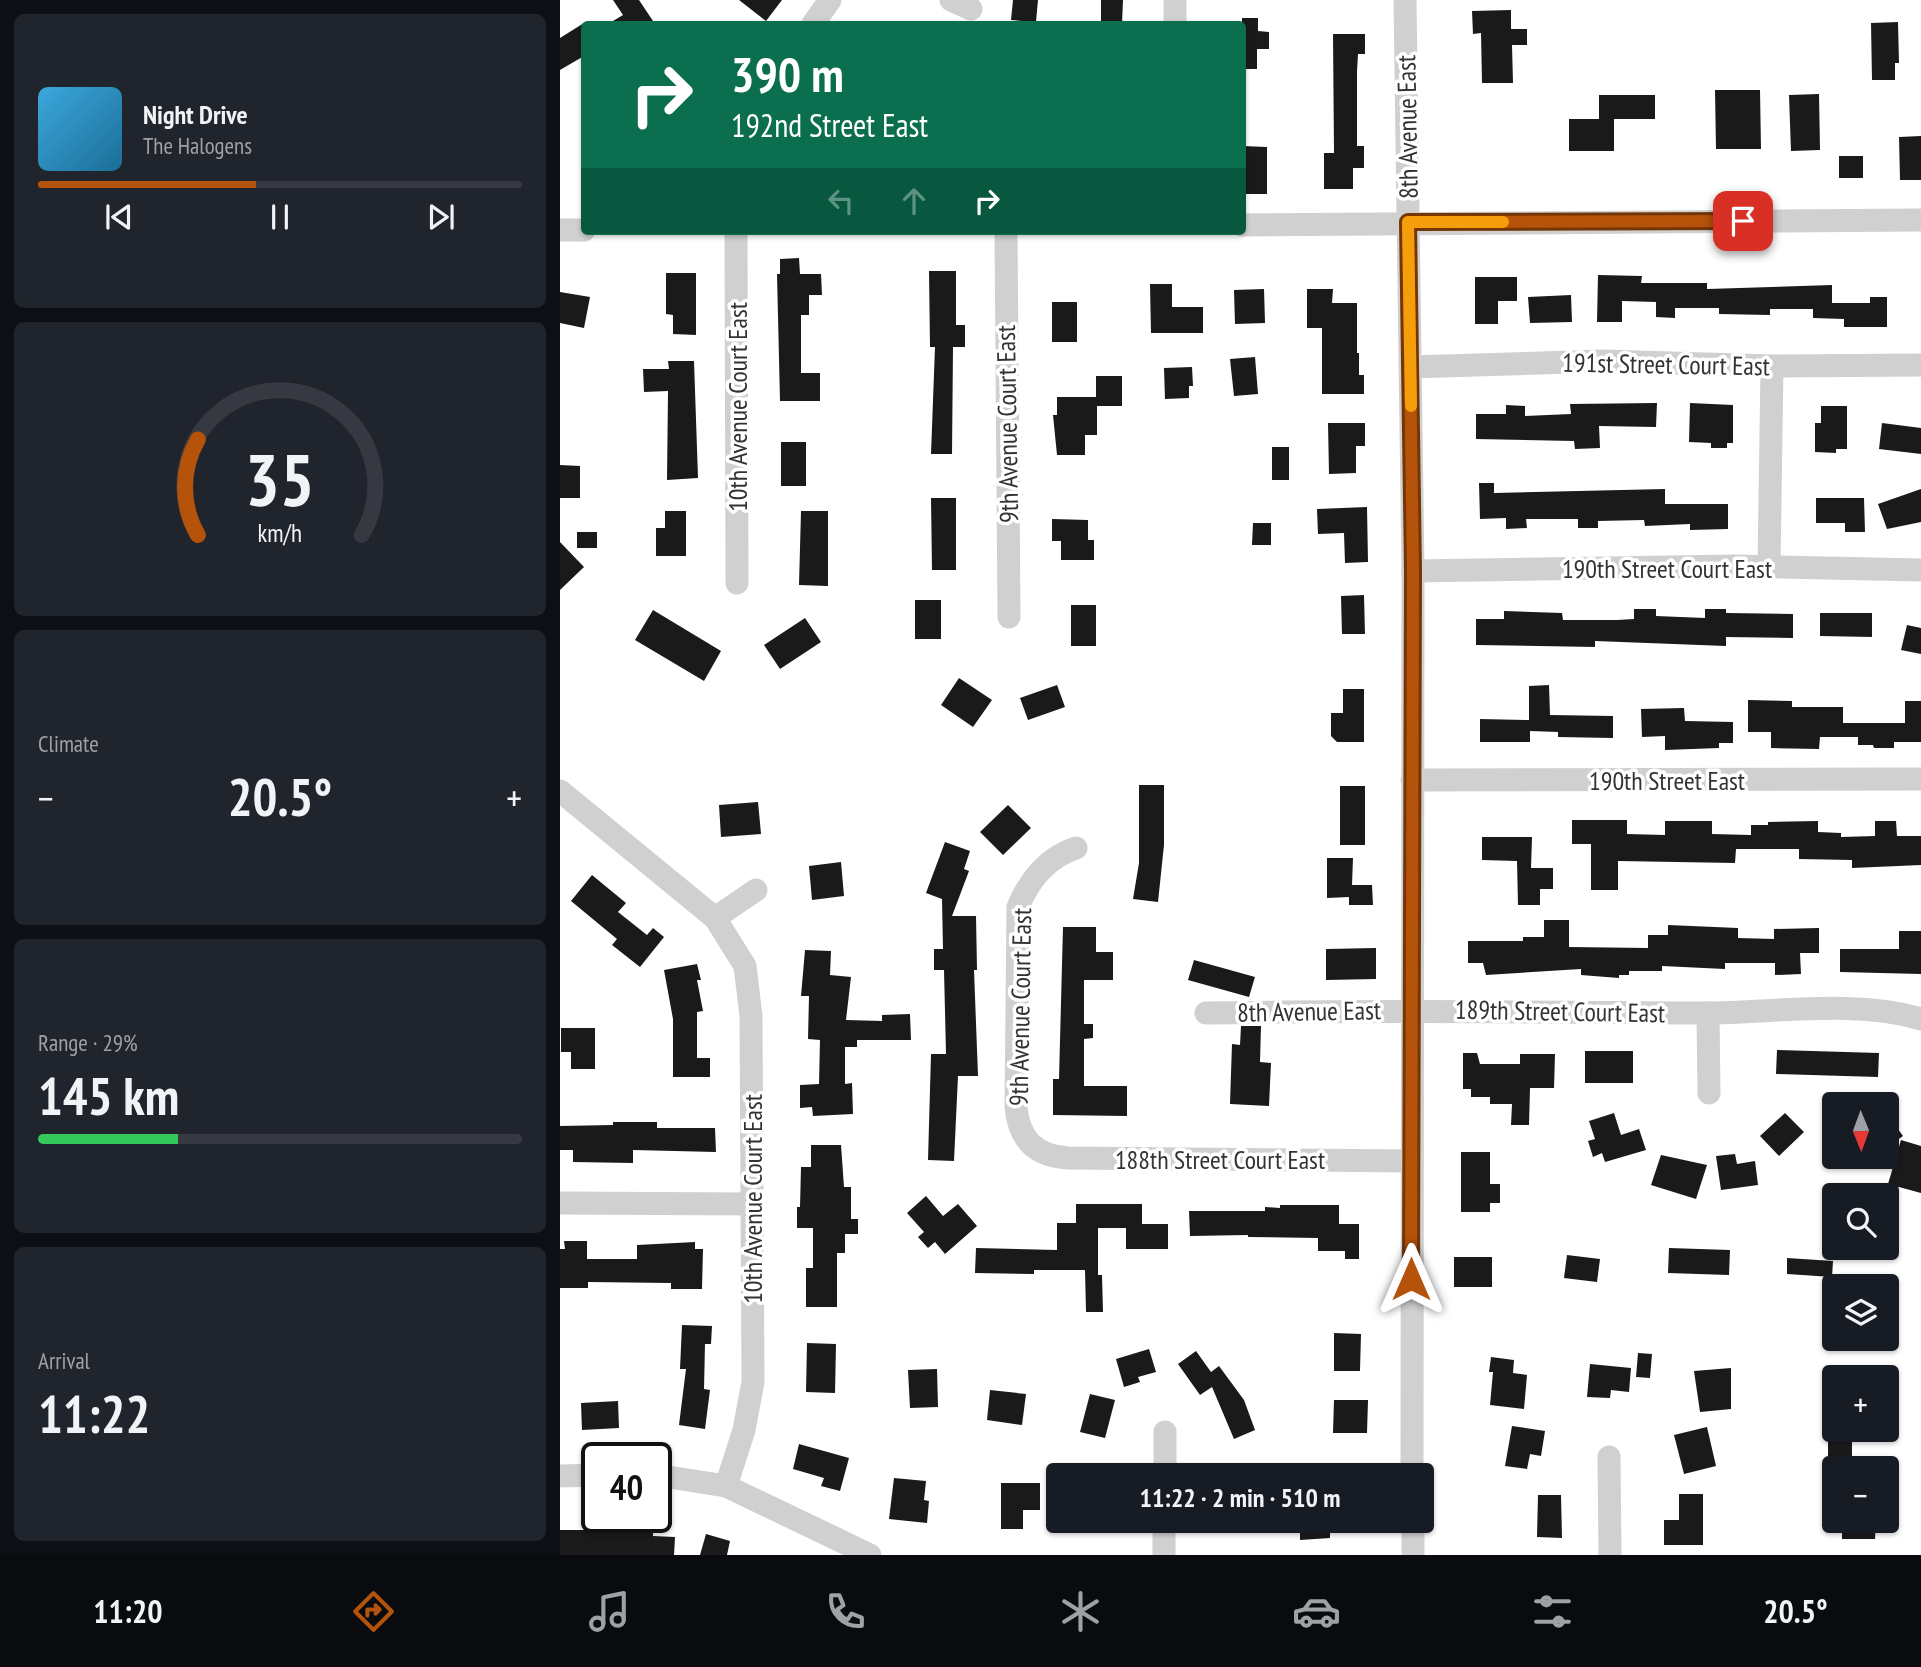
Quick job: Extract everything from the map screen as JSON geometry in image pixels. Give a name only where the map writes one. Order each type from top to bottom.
[{"type":"street","points":[[815,21],[830,0]]},
{"type":"street","points":[[1175,0],[1175,21]]},
{"type":"street","name":"8th Avenue East","points":[[1405,0],[1413,571],[1412,1463]]},
{"type":"street","points":[[1246,225],[1921,220]]},
{"type":"street","points":[[560,230],[581,230]]},
{"type":"street","name":"10th Avenue Court East","points":[[736,235],[737,583]]},
{"type":"street","name":"9th Avenue Court East","points":[[1006,235],[1009,617]]},
{"type":"street","name":"191st Street Court East","points":[[1410,367],[1603,361],[1772,366],[1921,365]]},
{"type":"street","points":[[1769,567],[1772,366]]},
{"type":"street","name":"190th Street Court East","points":[[1413,571],[1769,567],[1921,570]]},
{"type":"street","name":"190th Street East","points":[[1412,780],[1921,779]]},
{"type":"street","name":"10th Avenue Court East","points":[[560,791],[715,918],[745,966],[751,1016],[752,1382],[744,1430],[726,1486]]},
{"type":"street","name":"9th Avenue Court East","points":[[1031,1146],[1018,1126],[1016,1107],[1018,907],[1034,877],[1063,852],[1076,848]]},
{"type":"street","points":[[715,918],[756,890]]},
{"type":"street","name":"8th Avenue East","points":[[1206,1013],[1412,1010]]},
{"type":"street","name":"189th Street Court East","points":[[1412,1010],[1708,1013],[1871,1011],[1921,1019]]},
{"type":"street","points":[[1708,1013],[1709,1093]]},
{"type":"street","name":"188th Street Court East","points":[[1031,1146],[1051,1157],[1068,1158],[1412,1161]]},
{"type":"street","points":[[560,1203],[752,1204]]},
{"type":"street","points":[[1165,1432],[1165,1463]]},
{"type":"street","points":[[1609,1457],[1610,1555]]},
{"type":"street","points":[[560,1476],[581,1475]]},
{"type":"street","points":[[672,1478],[726,1486],[870,1555]]},
{"type":"street","points":[[1164,1533],[1164,1555]]},
{"type":"street","points":[[1413,1533],[1413,1555]]},
{"type":"building","points":[[613,0],[639,0],[653,21],[613,21],[623,15]]},
{"type":"building","points":[[739,0],[782,0],[766,21]]},
{"type":"building","points":[[1013,0],[1038,0],[1036,21],[1011,20]]},
{"type":"building","points":[[1101,0],[1123,0],[1122,21],[1101,21]]},
{"type":"building","points":[[1511,10],[1511,29],[1527,29],[1527,45],[1512,45],[1513,83],[1482,83],[1481,33],[1473,34],[1472,11]]},
{"type":"building","points":[[1242,18],[1258,18],[1258,31],[1269,32],[1269,49],[1257,49],[1257,69],[1246,69],[1246,21],[1242,21]]},
{"type":"building","points":[[1898,22],[1899,63],[1895,63],[1895,80],[1872,80],[1871,23]]},
{"type":"building","points":[[581,25],[581,58],[560,70],[560,38]]},
{"type":"building","points":[[1333,34],[1365,34],[1365,54],[1358,54],[1357,72],[1357,146],[1364,146],[1364,168],[1353,168],[1353,189],[1324,189],[1324,153],[1334,153]]},
{"type":"building","points":[[1715,90],[1760,90],[1761,149],[1716,149]]},
{"type":"building","points":[[1819,94],[1820,150],[1791,151],[1789,95]]},
{"type":"building","points":[[1599,95],[1655,95],[1655,119],[1614,119],[1614,151],[1569,151],[1569,119],[1599,119]]},
{"type":"building","points":[[1921,136],[1921,180],[1900,180],[1899,137]]},
{"type":"building","points":[[1246,146],[1267,147],[1267,194],[1246,194]]},
{"type":"building","points":[[1839,156],[1863,156],[1863,178],[1839,178]]},
{"type":"building","points":[[799,258],[800,274],[821,274],[822,295],[809,295],[809,315],[801,315],[801,373],[820,373],[820,401],[780,401],[777,274],[780,274],[780,259]]},
{"type":"building","points":[[929,271],[956,271],[956,325],[965,325],[965,347],[953,347],[952,454],[931,454],[935,347],[930,347]]},
{"type":"building","points":[[666,273],[696,273],[696,335],[673,334],[673,315],[666,314]]},
{"type":"building","points":[[1598,275],[1642,276],[1641,283],[1707,283],[1707,289],[1832,285],[1832,303],[1870,303],[1870,297],[1887,297],[1887,327],[1844,327],[1844,319],[1813,318],[1813,309],[1770,309],[1770,315],[1719,314],[1719,308],[1675,308],[1675,318],[1656,317],[1656,302],[1622,301],[1622,322],[1597,322]]},
{"type":"building","points":[[1475,277],[1517,277],[1517,301],[1498,301],[1498,324],[1475,324]]},
{"type":"building","points":[[1150,284],[1172,284],[1172,307],[1203,307],[1203,333],[1151,333]]},
{"type":"building","points":[[1264,289],[1265,323],[1235,324],[1234,290]]},
{"type":"building","points":[[1307,289],[1333,289],[1332,303],[1357,303],[1357,353],[1359,375],[1364,375],[1364,394],[1322,394],[1322,328],[1307,328]]},
{"type":"building","points":[[560,292],[590,297],[584,328],[560,323]]},
{"type":"building","points":[[1571,295],[1572,322],[1530,323],[1528,297]]},
{"type":"building","points":[[1052,302],[1077,302],[1077,342],[1052,342]]},
{"type":"building","points":[[1255,357],[1258,394],[1234,396],[1230,359]]},
{"type":"building","points":[[668,361],[694,361],[698,478],[667,480],[668,391],[644,392],[643,369],[669,369]]},
{"type":"building","points":[[1192,367],[1193,386],[1189,386],[1189,398],[1165,399],[1164,368]]},
{"type":"building","points":[[1096,376],[1122,376],[1122,406],[1097,406],[1097,435],[1085,435],[1085,455],[1057,455],[1053,415],[1057,415],[1057,397],[1096,397]]},
{"type":"building","points":[[1657,403],[1656,427],[1599,426],[1600,448],[1575,449],[1574,441],[1476,439],[1476,414],[1506,414],[1506,405],[1525,406],[1525,416],[1571,414],[1570,404]]},
{"type":"building","points":[[1690,403],[1733,405],[1733,443],[1727,443],[1727,448],[1711,448],[1711,443],[1689,442]]},
{"type":"building","points":[[1821,406],[1847,406],[1847,449],[1836,449],[1836,453],[1815,452],[1815,423],[1821,423]]},
{"type":"building","points":[[1328,423],[1365,423],[1365,446],[1356,446],[1356,473],[1329,474]]},
{"type":"building","points":[[1882,423],[1921,428],[1921,454],[1879,449]]},
{"type":"building","points":[[781,442],[806,442],[806,486],[781,486]]},
{"type":"building","points":[[1272,447],[1289,447],[1289,480],[1272,480]]},
{"type":"building","points":[[560,465],[580,466],[580,498],[560,498]]},
{"type":"building","points":[[1479,483],[1494,483],[1494,493],[1665,489],[1665,504],[1728,504],[1728,529],[1690,530],[1690,524],[1645,526],[1644,520],[1598,521],[1598,528],[1578,528],[1578,519],[1526,519],[1527,528],[1506,529],[1506,518],[1480,519]]},
{"type":"building","points":[[1921,489],[1921,522],[1887,529],[1878,504]]},
{"type":"building","points":[[931,498],[956,498],[956,570],[932,570]]},
{"type":"building","points":[[1816,498],[1864,498],[1865,532],[1845,532],[1845,523],[1816,523]]},
{"type":"building","points":[[1367,507],[1368,562],[1345,563],[1344,533],[1318,534],[1317,509]]},
{"type":"building","points":[[665,511],[686,511],[686,556],[656,556],[656,528],[665,528]]},
{"type":"building","points":[[801,511],[828,511],[828,586],[799,585]]},
{"type":"building","points":[[1052,519],[1088,520],[1088,540],[1094,540],[1094,560],[1061,560],[1061,541],[1052,541]]},
{"type":"building","points":[[1253,523],[1271,523],[1271,545],[1252,545]]},
{"type":"building","points":[[577,532],[597,532],[597,548],[577,548]]},
{"type":"building","points":[[560,542],[584,567],[560,590]]},
{"type":"building","points":[[1364,595],[1365,634],[1342,634],[1341,596]]},
{"type":"building","points":[[915,600],[941,600],[941,639],[915,639]]},
{"type":"building","points":[[1071,605],[1096,605],[1096,646],[1071,646]]},
{"type":"building","points":[[1634,609],[1656,609],[1656,616],[1705,618],[1705,609],[1726,609],[1726,613],[1793,614],[1793,638],[1726,637],[1726,646],[1595,641],[1595,647],[1476,645],[1476,619],[1504,619],[1504,611],[1562,613],[1563,620],[1617,620],[1634,619]]},
{"type":"building","points":[[653,610],[721,651],[704,681],[635,640]]},
{"type":"building","points":[[1820,613],[1872,613],[1872,637],[1820,636]]},
{"type":"building","points":[[805,618],[821,642],[780,669],[764,645]]},
{"type":"building","points":[[1907,625],[1921,628],[1921,654],[1901,650]]},
{"type":"building","points":[[959,678],[992,700],[973,727],[941,705]]},
{"type":"building","points":[[1057,685],[1065,707],[1028,720],[1020,698]]},
{"type":"building","points":[[1549,685],[1550,715],[1613,716],[1613,738],[1558,737],[1558,732],[1530,731],[1530,742],[1480,742],[1480,719],[1529,720],[1529,686]]},
{"type":"building","points":[[1343,689],[1364,689],[1364,742],[1337,742],[1331,736],[1331,713],[1343,713]]},
{"type":"building","points":[[1748,700],[1792,701],[1792,707],[1843,707],[1843,723],[1905,723],[1905,701],[1921,701],[1921,742],[1894,742],[1894,748],[1874,748],[1873,745],[1858,745],[1858,737],[1820,737],[1819,749],[1771,748],[1771,732],[1748,732]]},
{"type":"building","points":[[1684,708],[1685,721],[1733,722],[1733,743],[1719,743],[1719,748],[1665,750],[1665,736],[1642,737],[1641,709]]},
{"type":"building","points":[[1139,785],[1164,785],[1164,845],[1158,902],[1133,899],[1139,863]]},
{"type":"building","points":[[1340,786],[1365,786],[1365,845],[1340,845]]},
{"type":"building","points":[[758,802],[761,834],[721,837],[719,805]]},
{"type":"building","points":[[1008,805],[1031,828],[1003,855],[980,832]]},
{"type":"building","points":[[1572,820],[1627,820],[1627,834],[1665,835],[1665,821],[1712,821],[1712,834],[1751,835],[1751,825],[1818,821],[1818,832],[1841,833],[1841,837],[1875,836],[1875,821],[1896,821],[1897,836],[1921,836],[1921,865],[1852,868],[1852,860],[1799,859],[1799,849],[1736,849],[1735,863],[1618,861],[1618,890],[1591,890],[1591,844],[1572,844]]},
{"type":"building","points":[[1482,837],[1532,837],[1531,868],[1553,868],[1553,889],[1540,889],[1540,905],[1518,905],[1517,861],[1482,860]]},
{"type":"building","points":[[945,842],[970,851],[964,869],[969,871],[952,916],[976,916],[977,970],[974,970],[978,1076],[958,1076],[954,1161],[928,1160],[931,1054],[946,1054],[944,970],[934,970],[934,949],[943,949],[942,899],[926,893]]},
{"type":"building","points":[[1327,858],[1353,858],[1352,885],[1372,885],[1373,905],[1349,905],[1349,897],[1327,898]]},
{"type":"building","points":[[841,862],[844,896],[812,900],[809,866]]},
{"type":"building","points":[[592,875],[626,903],[618,912],[647,935],[653,928],[664,937],[640,967],[612,945],[617,939],[571,901]]},
{"type":"building","points":[[1544,920],[1569,920],[1569,947],[1648,948],[1648,935],[1668,935],[1668,925],[1738,928],[1738,938],[1774,939],[1774,929],[1819,928],[1819,953],[1800,953],[1801,974],[1775,975],[1775,963],[1725,963],[1725,969],[1662,966],[1662,971],[1629,971],[1629,975],[1619,975],[1619,978],[1581,975],[1581,969],[1486,975],[1483,963],[1468,963],[1468,941],[1523,941],[1523,937],[1544,937]]},
{"type":"building","points":[[1063,927],[1096,927],[1096,952],[1113,952],[1113,980],[1084,980],[1084,1024],[1093,1024],[1093,1038],[1084,1039],[1084,1086],[1127,1086],[1127,1116],[1053,1115],[1053,1079],[1059,1079]]},
{"type":"building","points":[[1899,931],[1921,931],[1921,974],[1840,972],[1840,949],[1899,949]]},
{"type":"building","points":[[1376,948],[1376,979],[1326,980],[1326,949]]},
{"type":"building","points":[[805,950],[831,951],[830,975],[851,977],[846,1020],[882,1021],[882,1015],[910,1014],[911,1040],[857,1040],[857,1047],[845,1047],[845,1084],[852,1083],[853,1114],[813,1116],[812,1107],[800,1108],[800,1085],[819,1084],[820,1040],[808,1039],[809,996],[801,996]]},
{"type":"building","points":[[1194,960],[1255,977],[1249,997],[1188,980]]},
{"type":"building","points":[[697,964],[703,1011],[697,1012],[697,1058],[710,1058],[710,1077],[673,1077],[673,1019],[664,970]]},
{"type":"building","points":[[1241,1026],[1261,1026],[1260,1062],[1271,1063],[1269,1106],[1230,1104],[1232,1044],[1240,1045]]},
{"type":"building","points":[[561,1028],[595,1028],[595,1069],[571,1069],[571,1052],[561,1052]]},
{"type":"building","points":[[1777,1050],[1879,1053],[1878,1077],[1776,1074]]},
{"type":"building","points":[[1585,1051],[1633,1051],[1633,1083],[1585,1083]]},
{"type":"building","points":[[1463,1053],[1477,1053],[1480,1064],[1520,1064],[1520,1054],[1555,1054],[1554,1088],[1530,1088],[1529,1125],[1511,1125],[1512,1104],[1490,1104],[1490,1097],[1471,1097],[1471,1089],[1463,1089]]},
{"type":"building","points":[[1614,1113],[1621,1135],[1639,1129],[1646,1150],[1605,1162],[1602,1153],[1593,1157],[1588,1141],[1595,1139],[1589,1121]]},
{"type":"building","points":[[1785,1113],[1804,1132],[1779,1156],[1760,1136]]},
{"type":"building","points":[[613,1122],[657,1122],[657,1128],[715,1128],[716,1152],[633,1150],[633,1163],[573,1162],[573,1150],[560,1150],[560,1126],[613,1125]]},
{"type":"building","points":[[1901,1140],[1921,1146],[1921,1193],[1899,1187],[1899,1183],[1888,1183],[1892,1169],[1899,1169]]},
{"type":"building","points":[[811,1145],[841,1145],[844,1187],[851,1187],[851,1219],[858,1219],[858,1234],[845,1234],[845,1253],[837,1253],[837,1307],[806,1307],[806,1268],[813,1268],[813,1228],[797,1228],[797,1207],[800,1207],[801,1167],[811,1167]]},
{"type":"building","points":[[1461,1152],[1490,1152],[1490,1184],[1500,1184],[1500,1203],[1490,1203],[1490,1212],[1461,1212]]},
{"type":"building","points":[[1735,1154],[1737,1164],[1755,1161],[1758,1185],[1721,1190],[1716,1156]]},
{"type":"building","points":[[1661,1155],[1707,1165],[1696,1199],[1651,1185]]},
{"type":"building","points":[[926,1196],[943,1216],[958,1204],[977,1226],[945,1254],[935,1242],[928,1248],[918,1237],[924,1232],[907,1213]]},
{"type":"building","points":[[1076,1204],[1142,1204],[1142,1224],[1168,1224],[1168,1249],[1126,1249],[1126,1228],[1098,1228],[1098,1275],[1102,1275],[1103,1312],[1086,1312],[1085,1270],[1034,1270],[1034,1274],[975,1273],[976,1248],[1057,1250],[1057,1223],[1076,1223]]},
{"type":"building","points":[[1280,1205],[1339,1205],[1339,1224],[1359,1224],[1359,1259],[1345,1259],[1345,1251],[1318,1251],[1318,1238],[1190,1236],[1189,1211],[1265,1211],[1265,1207],[1280,1208]]},
{"type":"building","points":[[564,1241],[587,1241],[587,1259],[637,1259],[637,1245],[695,1242],[695,1249],[703,1249],[702,1289],[671,1289],[671,1283],[588,1282],[588,1288],[560,1288],[560,1249],[565,1249]]},
{"type":"building","points":[[1669,1248],[1730,1250],[1729,1275],[1668,1273]]},
{"type":"building","points":[[1567,1255],[1600,1259],[1597,1282],[1564,1278]]},
{"type":"building","points":[[1454,1257],[1492,1257],[1492,1287],[1454,1287]]},
{"type":"building","points":[[1787,1258],[1833,1261],[1832,1274],[1822,1274],[1822,1276],[1787,1274]]},
{"type":"building","points":[[682,1325],[712,1326],[711,1344],[705,1344],[704,1389],[710,1390],[705,1429],[679,1425],[686,1369],[680,1369]]},
{"type":"building","points":[[1334,1333],[1361,1334],[1360,1371],[1334,1371]]},
{"type":"building","points":[[807,1343],[836,1344],[835,1393],[806,1392]]},
{"type":"building","points":[[1149,1349],[1156,1372],[1138,1377],[1140,1382],[1124,1387],[1116,1359]]},
{"type":"building","points":[[1196,1351],[1211,1372],[1219,1366],[1244,1400],[1255,1430],[1234,1439],[1212,1387],[1200,1395],[1178,1364]]},
{"type":"building","points":[[1638,1353],[1652,1354],[1650,1378],[1636,1377]]},
{"type":"building","points":[[1491,1357],[1514,1360],[1513,1373],[1527,1375],[1524,1409],[1490,1405],[1493,1372],[1489,1372]]},
{"type":"building","points":[[1590,1364],[1631,1368],[1629,1392],[1611,1390],[1610,1398],[1587,1397]]},
{"type":"building","points":[[1731,1368],[1731,1409],[1700,1412],[1694,1371]]},
{"type":"building","points":[[937,1369],[938,1407],[910,1408],[908,1370]]},
{"type":"building","points":[[990,1390],[1026,1394],[1022,1425],[987,1420]]},
{"type":"building","points":[[1090,1394],[1115,1400],[1105,1438],[1080,1432]]},
{"type":"building","points":[[1334,1400],[1368,1400],[1367,1433],[1333,1433]]},
{"type":"building","points":[[618,1401],[619,1428],[582,1430],[581,1403]]},
{"type":"building","points":[[1512,1426],[1545,1431],[1541,1456],[1530,1454],[1527,1469],[1505,1466]]},
{"type":"building","points":[[1707,1427],[1716,1466],[1684,1474],[1674,1435]]},
{"type":"building","points":[[1828,1442],[1852,1442],[1852,1456],[1828,1456]]},
{"type":"building","points":[[799,1444],[849,1458],[840,1491],[821,1486],[824,1478],[793,1469]]},
{"type":"building","points":[[894,1478],[926,1481],[924,1500],[929,1501],[927,1523],[889,1519]]},
{"type":"building","points":[[1001,1483],[1040,1483],[1040,1510],[1023,1510],[1023,1529],[1001,1529]]},
{"type":"building","points":[[1679,1494],[1703,1494],[1703,1545],[1664,1545],[1664,1520],[1679,1520]]},
{"type":"building","points":[[1538,1495],[1561,1495],[1562,1538],[1537,1537]]},
{"type":"building","points":[[560,1530],[581,1530],[581,1533],[653,1533],[653,1536],[675,1537],[674,1555],[560,1555]]},
{"type":"building","points":[[1300,1533],[1330,1533],[1330,1538],[1300,1540]]},
{"type":"building","points":[[1842,1533],[1875,1533],[1875,1539],[1842,1539]]},
{"type":"building","points":[[706,1534],[730,1541],[727,1555],[700,1555]]},
{"type":"slow traffic","points":[[1411,406],[1408,222],[1503,222]]},
{"type":"route","points":[[1411,1279],[1413,571],[1408,222],[1743,221]]}]
